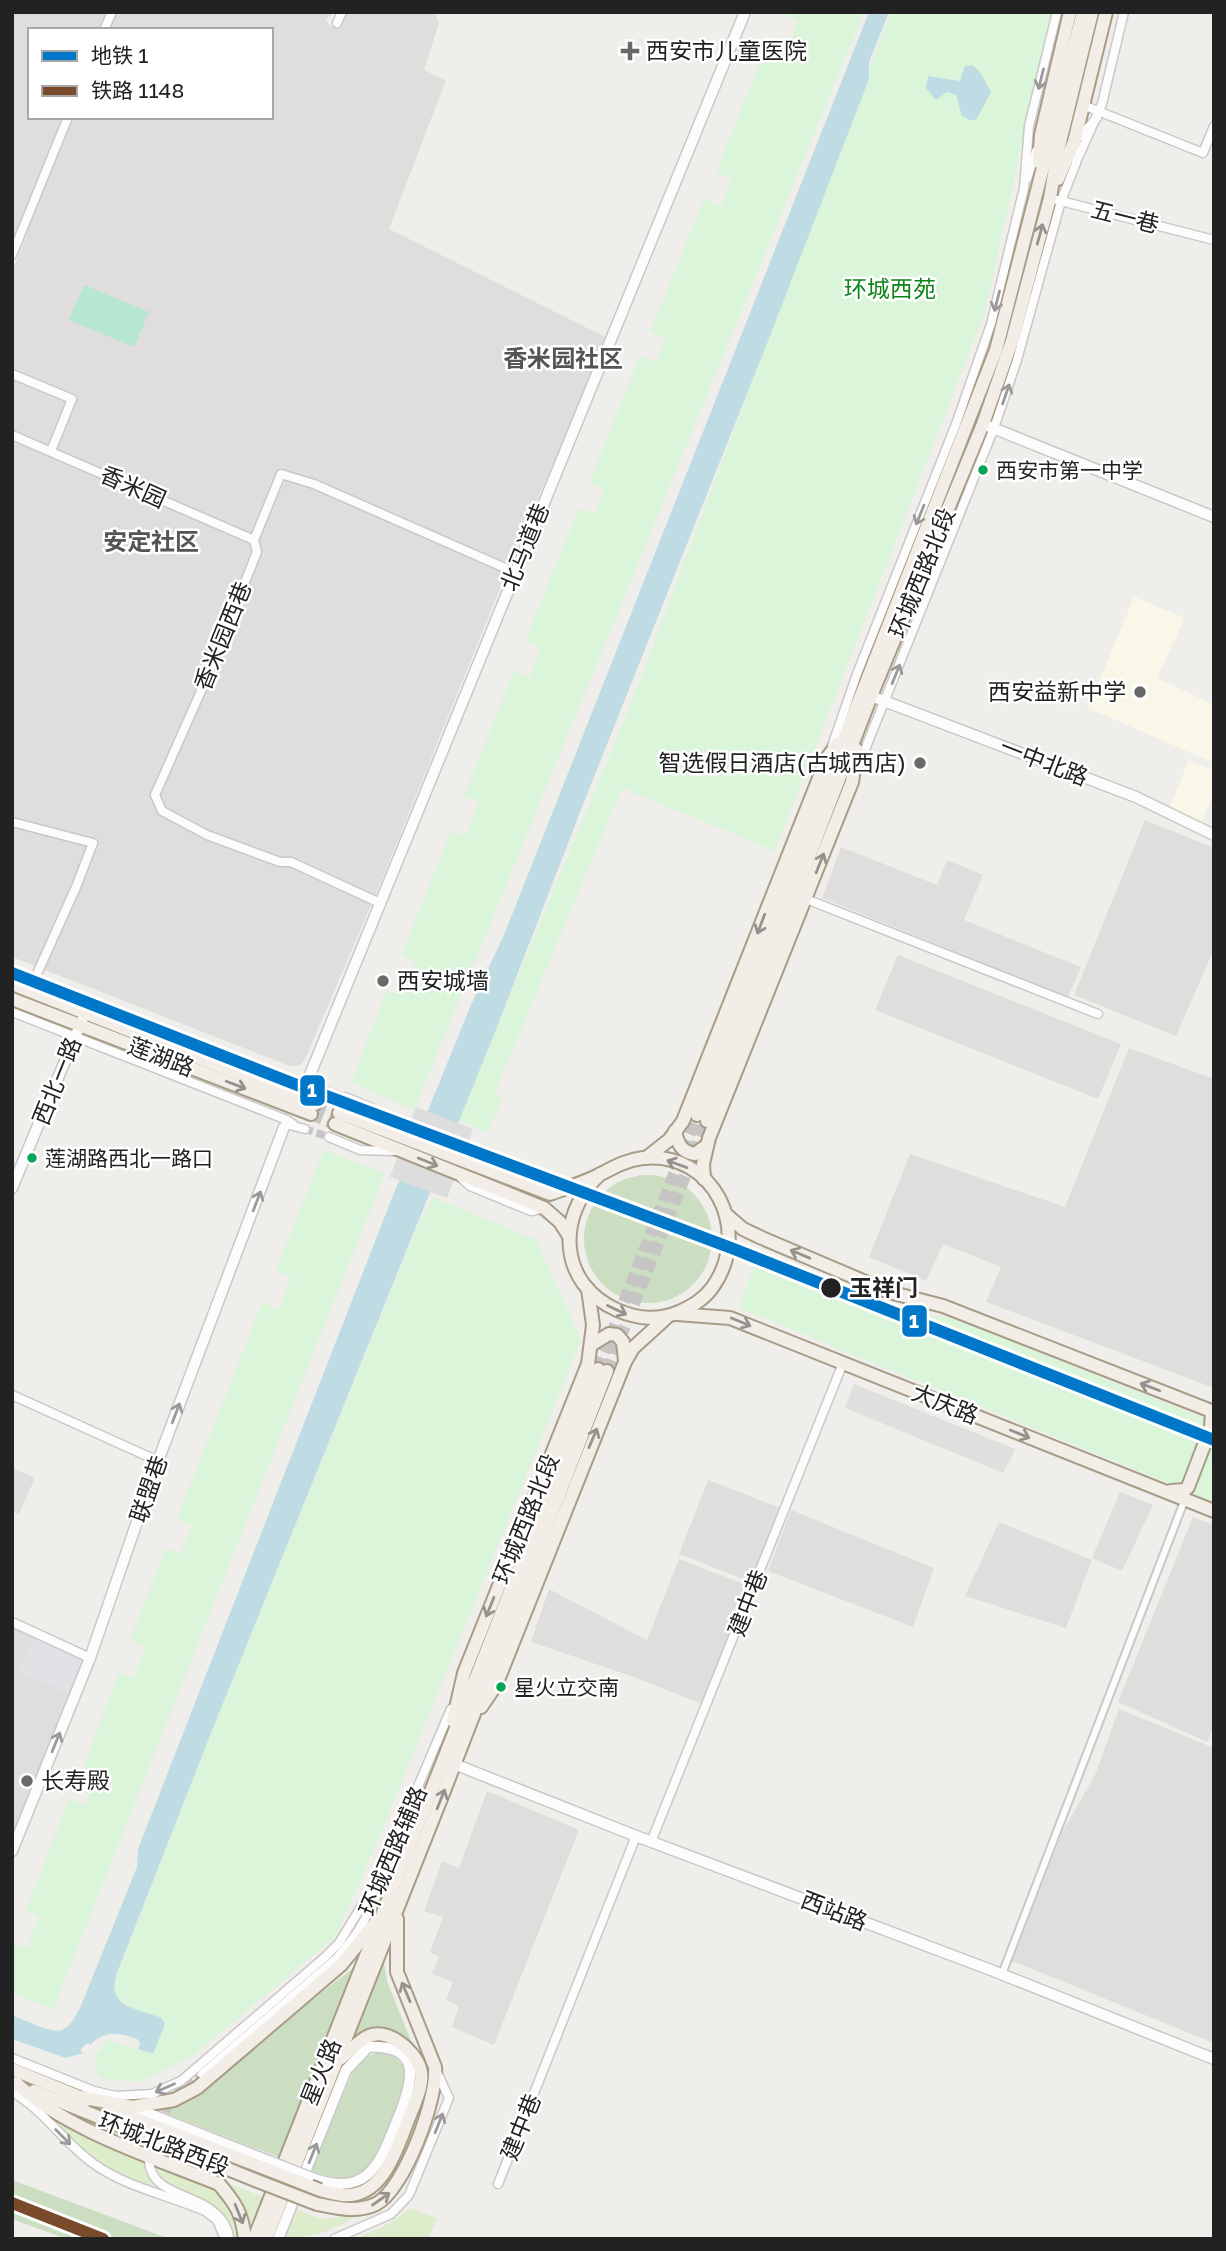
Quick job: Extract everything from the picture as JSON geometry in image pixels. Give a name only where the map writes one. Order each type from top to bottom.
[{"type":"main road","points":[[1049,198],[1041,135],[1070,12]]},
{"type":"main road","name":"环城西路北段","points":[[702,1118],[855,726],[996,350],[1049,198],[1083,12]]},
{"type":"main road","name":"环城西路北段","points":[[855,726],[872,696],[989,426],[1049,198],[1092,12]]},
{"type":"main road","points":[[1049,198],[1074,142],[1106,12]]},
{"type":"main road","points":[[728,1216],[729,1251],[723,1270],[707,1295],[694,1306],[669,1316],[645,1318],[629,1315],[606,1305],[588,1289],[574,1265],[569,1236],[570,1222],[589,1184],[614,1166],[646,1157],[668,1140],[683,1121],[827,758],[855,726]]},
{"type":"main road","points":[[704,1179],[703,1164],[707,1144],[852,782],[855,726]]},
{"type":"main road","name":"莲湖路","points":[[12,984],[31,986],[85,1013],[313,1109],[77,1031],[12,999]]},
{"type":"main road","points":[[543,1191],[405,1138],[337,1118],[400,1151],[544,1208],[560,1222],[569,1236]]},
{"type":"main road","points":[[675,1131],[681,1149],[687,1153],[695,1154],[707,1144]]},
{"type":"main road","points":[[646,1157],[687,1167],[713,1189],[728,1216],[743,1229],[762,1238],[889,1292],[943,1306],[1213,1411],[1211,1427],[1188,1487],[1176,1491],[1160,1489]]},
{"type":"main road","points":[[531,1203],[543,1191],[600,1174]]},
{"type":"main road","name":"环城西路北段","points":[[448,1749],[459,1690],[588,1364],[593,1325],[588,1289]]},
{"type":"main road","name":"环城西路北段","points":[[470,1725],[496,1685],[625,1362],[634,1348],[669,1316]]},
{"type":"main road","name":"大庆路","points":[[669,1316],[730,1318],[1214,1511]]},
{"type":"main road","points":[[591,1345],[609,1334],[617,1335],[623,1342],[625,1362]]},
{"type":"main road","name":"环城西路北段","points":[[602,1370],[470,1725],[392,1907],[400,1874],[448,1749],[602,1370]]},
{"type":"main road","points":[[1200,1505],[1194,1494],[1214,1443]]},
{"type":"main road","points":[[392,1907],[397,1972],[435,2067]]},
{"type":"main road","points":[[86,2098],[132,2107],[174,2100],[197,2088],[341,1965],[392,1907]]},
{"type":"main road","name":"星火路","points":[[266,2239],[337,2062],[392,1907]]},
{"type":"main road","name":"星火路","points":[[254,2239],[392,1907]]},
{"type":"main road","points":[[86,2098],[267,2165],[320,2190],[344,2196],[364,2190],[383,2176],[391,2164],[419,2092],[421,2069],[404,2044],[382,2035],[367,2036],[337,2062]]},
{"type":"main road","name":"环城北路西段","points":[[14,2087],[46,2096],[317,2204],[341,2210],[374,2205],[388,2196],[400,2180],[433,2098],[435,2067]]},
{"type":"main road","name":"环城北路西段","points":[[12,2069],[86,2098]]},
{"type":"main road","points":[[14,2087],[29,2099],[71,2122],[219,2185],[233,2200],[243,2217],[245,2239]]},
{"type":"street","points":[[105,28],[112,12]]},
{"type":"street","points":[[337,23],[342,12]]},
{"type":"street","name":"北马道巷","points":[[307,1082],[745,12]]},
{"type":"street","points":[[1024,188],[1028,134],[1057,12]]},
{"type":"street","points":[[1049,198],[1076,163],[1098,114],[1124,12]]},
{"type":"street","points":[[1083,104],[1098,114],[1203,153],[1214,126]]},
{"type":"street","points":[[1076,163],[1074,142],[1098,114]]},
{"type":"street","points":[[12,255],[67,119]]},
{"type":"street","points":[[827,758],[975,371],[997,302],[1024,188],[1041,135]]},
{"type":"street","name":"五一巷","points":[[1049,198],[1214,240]]},
{"type":"street","points":[[12,374],[72,400],[51,452]]},
{"type":"street","points":[[852,782],[989,426],[1214,517]]},
{"type":"street","name":"香米园","points":[[12,435],[254,540]]},
{"type":"street","name":"香米园西巷","points":[[380,903],[291,862],[280,862],[207,835],[162,811],[155,794],[205,682],[257,552],[254,540],[281,474],[314,484],[514,572]]},
{"type":"street","name":"一中北路","points":[[872,696],[1136,797],[1214,835]]},
{"type":"street","points":[[12,822],[93,843],[31,986]]},
{"type":"street","points":[[806,899],[1098,1014]]},
{"type":"street","points":[[12,974],[31,986],[299,1086],[307,1082],[322,1088]]},
{"type":"street","points":[[12,1012],[77,1031],[288,1120],[288,1126],[305,1129]]},
{"type":"street","name":"西北一路","points":[[12,1188],[85,1013]]},
{"type":"street","points":[[345,1097],[370,1107],[405,1138]]},
{"type":"street","name":"联盟巷","points":[[12,1851],[90,1658],[158,1461],[288,1126]]},
{"type":"street","points":[[329,1138],[360,1150],[400,1151]]},
{"type":"street","points":[[456,1173],[470,1186],[482,1191],[531,1210],[544,1208]]},
{"type":"street","name":"建中巷","points":[[651,1842],[843,1363]]},
{"type":"street","points":[[12,1395],[158,1461]]},
{"type":"street","points":[[1002,1974],[1185,1499]]},
{"type":"street","points":[[12,1622],[90,1658]]},
{"type":"street","name":"环城西路辅路","points":[[202,2074],[337,1958],[355,1936],[371,1908],[373,1892],[459,1690]]},
{"type":"street","name":"西站路","points":[[454,1764],[651,1842],[1002,1974],[1214,2059]]},
{"type":"street","name":"建中巷","points":[[498,2184],[636,1836]]},
{"type":"street","points":[[395,1845],[400,1874]]},
{"type":"street","points":[[86,2098],[152,2094],[181,2081],[332,1950],[373,1892]]},
{"type":"street","points":[[132,2107],[267,2165],[309,2176],[337,2184],[352,2182],[363,2178],[382,2160],[410,2090],[412,2077],[409,2064],[399,2053],[384,2046],[368,2047],[346,2070],[278,2239]]},
{"type":"street","points":[[12,2059],[94,2091],[116,2096]]},
{"type":"street","points":[[334,2239],[391,2214],[410,2195],[449,2098],[435,2067]]},
{"type":"street","points":[[29,2099],[46,2096]]},
{"type":"street","points":[[29,2099],[92,2163],[112,2176],[205,2211],[217,2220],[227,2239]]},
{"type":"street","points":[[149,2162],[150,2172],[157,2183],[203,2203],[217,2213],[229,2232],[227,2239]]},
{"type":"shaded area","points":[[12,12],[109,12],[103,28],[28,28],[28,119],[66,119],[12,255]]},
{"type":"shaded area","points":[[114,12],[334,12],[326,20],[331,27],[339,24],[346,12],[434,12],[439,23],[424,70],[446,80],[389,229],[611,340],[528,519],[383,877],[305,1059],[300,1065],[290,1066],[12,957],[12,438],[250,540],[255,552],[150,796],[152,800],[159,794],[260,549],[258,537],[289,472],[280,468],[251,537],[56,451],[76,398],[12,373],[12,272],[26,237],[30,215],[69,119],[273,119],[273,28],[108,28]]},
{"type":"shaded area","points":[[12,374],[72,399],[51,451],[12,435]]},
{"type":"shaded area","name":"西安益新中学","points":[[1134,597],[1185,618],[1157,678],[1214,705],[1214,763],[1088,708]]},
{"type":"shaded area","points":[[1189,760],[1214,771],[1214,791],[1200,825],[1168,811]]},
{"type":"shaded area","points":[[1145,820],[1214,848],[1214,949],[1176,1036],[1074,995]]},
{"type":"shaded area","points":[[841,847],[937,885],[947,860],[983,875],[964,920],[1081,967],[1068,997],[822,898]]},
{"type":"shaded area","points":[[898,955],[1121,1044],[1098,1099],[875,1010]]},
{"type":"shaded area","points":[[1129,1048],[1214,1079],[1214,1388],[986,1302],[1001,1267],[943,1244],[926,1281],[869,1257],[910,1154],[1065,1207]]},
{"type":"shaded area","points":[[854,1384],[1016,1449],[1003,1473],[845,1408]]},
{"type":"shaded area","points":[[12,1468],[35,1478],[19,1514],[12,1511]]},
{"type":"shaded area","points":[[708,1480],[780,1508],[751,1582],[679,1554]]},
{"type":"shaded area","points":[[1120,1492],[1153,1505],[1122,1571],[1092,1558]]},
{"type":"shaded area","points":[[791,1510],[934,1568],[913,1627],[768,1571]]},
{"type":"shaded area","points":[[1193,1517],[1214,1525],[1214,1726],[1207,1742],[1118,1702]]},
{"type":"shaded area","points":[[999,1522],[1092,1560],[1066,1628],[965,1596]]},
{"type":"shaded area","points":[[679,1559],[749,1586],[704,1705],[634,1677],[531,1642],[549,1589],[647,1640]]},
{"type":"shaded area","points":[[12,1625],[81,1657],[83,1664],[12,1837]]},
{"type":"shaded area","points":[[12,1625],[34,1636],[14,1687],[12,1686]]},
{"type":"shaded area","points":[[34,1636],[77,1655],[81,1660],[82,1664],[70,1694],[19,1673]]},
{"type":"shaded area","points":[[1119,1709],[1214,1748],[1214,2043],[1012,1961],[1063,1831],[1095,1775]]},
{"type":"shaded area","points":[[487,1791],[579,1830],[494,2045],[452,2027],[459,2006],[446,2000],[453,1982],[432,1974],[439,1957],[430,1952],[443,1917],[424,1911],[442,1861],[459,1868]]},
{"type":"green space","points":[[782,12],[864,12],[414,1110],[351,1082],[387,990],[403,996],[416,962],[401,956],[451,831],[465,836],[479,803],[464,796],[514,671],[530,677],[541,648],[525,641],[579,508],[594,514],[604,489],[589,483],[640,356],[656,362],[666,339],[650,332],[704,199],[721,206],[732,179],[716,172],[768,43],[786,50],[798,21]]},
{"type":"green space","name":"环城西苑","points":[[891,12],[1051,12],[985,312],[775,851],[622,788],[495,1092],[502,1102],[486,1133],[459,1119],[632,701]]},
{"type":"green space","points":[[84,285],[149,312],[134,347],[69,320]]},
{"type":"green space","points":[[324,1150],[385,1173],[53,2009],[12,1993],[12,1943],[27,1948],[39,1916],[26,1910],[69,1799],[85,1805],[98,1773],[83,1767],[119,1673],[133,1679],[146,1647],[130,1640],[166,1548],[180,1554],[192,1525],[177,1519],[262,1303],[279,1309],[291,1278],[276,1271]]},
{"type":"green space","points":[[648,1175],[673,1180],[693,1194],[707,1214],[712,1239],[707,1264],[693,1284],[673,1298],[648,1303],[623,1298],[603,1284],[589,1264],[584,1239],[589,1214],[603,1194],[623,1180]]},
{"type":"green space","points":[[433,1197],[536,1240],[581,1340],[379,1838],[336,1936],[194,2055],[139,2082],[99,2078],[95,2056],[108,2040],[153,2054],[162,2019],[126,2004],[115,1995],[112,1988],[211,1733],[420,1220]]},
{"type":"green space","points":[[760,1250],[894,1306],[960,1321],[1214,1422],[1214,1505],[1185,1490],[739,1308]]},
{"type":"green space","points":[[383,1957],[387,1981],[420,2063],[387,2031],[370,2029],[351,2039]]},
{"type":"green space","points":[[360,1963],[278,2157],[158,2110],[174,2105],[203,2089]]},
{"type":"green space","points":[[382,2051],[394,2054],[406,2070],[406,2089],[377,2159],[367,2171],[355,2178],[333,2178],[311,2171],[355,2067],[366,2057]]},
{"type":"green space","points":[[37,2105],[72,2129],[141,2159],[152,2152],[263,2197],[244,2239],[232,2239],[231,2222],[214,2205],[164,2183],[148,2185],[131,2181],[113,2172],[78,2146]]},
{"type":"green space","points":[[12,2180],[170,2239],[67,2239],[12,2219]]},
{"type":"green space","points":[[410,2208],[437,2218],[428,2239],[355,2239],[391,2222]]},
{"type":"green space","points":[[298,2210],[321,2219],[358,2215],[321,2233],[282,2239]]},
{"type":"water","points":[[869,12],[889,12],[869,62],[869,79],[495,1032],[211,1733],[117,1973],[114,1984],[119,2000],[162,2018],[165,2024],[153,2054],[138,2049],[140,2043],[137,2039],[118,2034],[106,2035],[90,2045],[87,2043],[80,2050],[83,2053],[66,2058],[12,2039],[12,2015],[58,2031],[68,2026],[80,2008],[137,1867],[138,1849],[390,1203],[471,1005],[504,935]]},
{"type":"water","points":[[972,65],[980,72],[991,92],[976,120],[962,116],[956,95],[947,92],[936,100],[926,88],[928,76],[960,81],[965,66]]},
{"type":"pier","points":[[416,1107],[473,1129],[447,1198],[390,1177]]},
{"type":"tunnel","points":[[322,1088],[345,1097]]},
{"type":"tunnel","points":[[315,1104],[339,1113]]},
{"type":"tunnel","points":[[311,1114],[335,1124]]},
{"type":"tunnel","points":[[598,1369],[697,1115]]},
{"type":"tunnel","points":[[607,1371],[707,1121]]},
{"type":"tunnel","points":[[305,1129],[329,1137]]},
{"type":"tunnel","points":[[162,2124],[172,2095],[202,2074]]},
{"type":"metro line","name":"1","points":[[12,973],[292,1083],[734,1249],[1214,1440]]},
{"type":"rail line","name":"1148","points":[[12,2203],[103,2239]]},
{"type":"place","name":"西安市儿童医院","points":[[630,51]]},
{"type":"place","name":"西安市第一中学","points":[[983,470]]},
{"type":"place","name":"西安益新中学","points":[[1140,692]]},
{"type":"place","name":"智选假日酒店(古城西店)","points":[[920,763]]},
{"type":"place","name":"西安城墙","points":[[383,981]]},
{"type":"place","name":"莲湖路西北一路口","points":[[32,1158]]},
{"type":"place","name":"玉祥门","points":[[831,1288]]},
{"type":"place","name":"星火立交南","points":[[501,1687]]},
{"type":"place","name":"长寿殿","points":[[27,1781]]},
{"type":"district","name":"香米园社区","points":[[563,359]]},
{"type":"district","name":"安定社区","points":[[151,542]]}]
